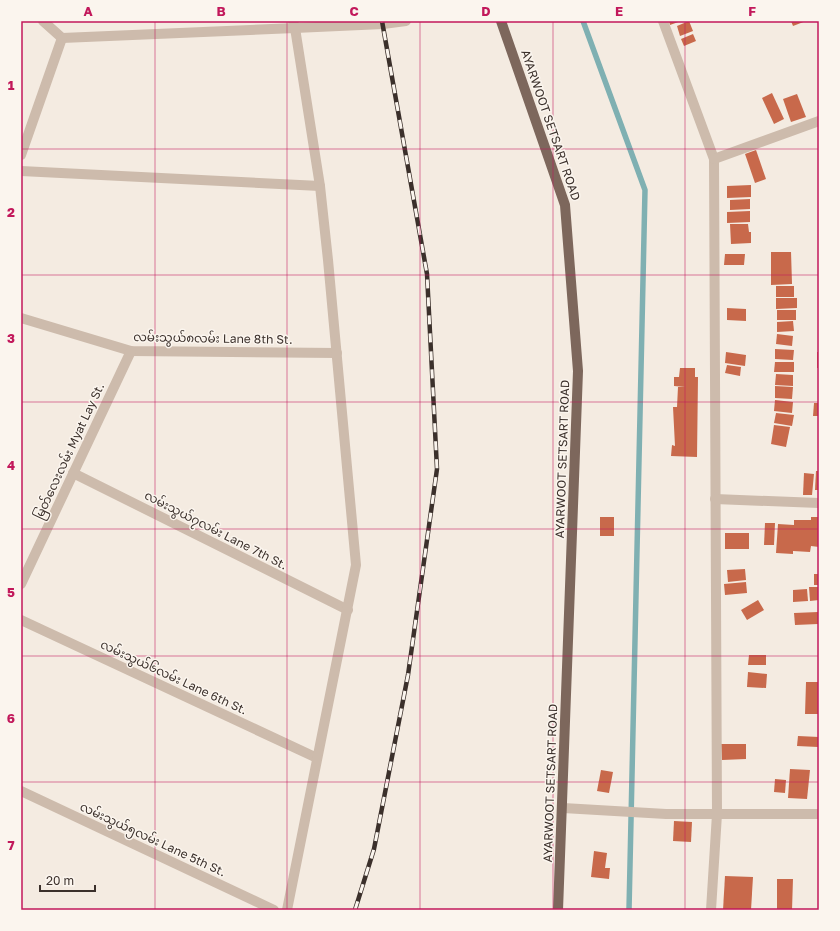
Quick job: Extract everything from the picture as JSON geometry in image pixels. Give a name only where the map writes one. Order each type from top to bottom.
[{"type":"main road","name":"AYARWOOT SETSART ROAD","points":[[501,21],[565,205],[578,371],[558,910]]},
{"type":"street","points":[[43,21],[62,38],[294,25],[383,24],[406,21]]},
{"type":"street","points":[[663,21],[714,159],[717,814],[711,910]]},
{"type":"street","points":[[287,910],[356,565],[320,186],[294,25]]},
{"type":"street","points":[[21,155],[62,38]]},
{"type":"street","points":[[714,159],[819,121]]},
{"type":"street","points":[[21,171],[320,186]]},
{"type":"street","name":"လမ်းသွယ်၈လမ်း Lane 8th St.","points":[[21,318],[131,351],[337,353]]},
{"type":"street","name":"မြတ်လေးလမ်း Myat Lay St.","points":[[21,584],[131,351]]},
{"type":"street","name":"လမ်းသွယ်၇လမ်း Lane 7th St.","points":[[73,473],[348,610]]},
{"type":"street","points":[[715,499],[819,504]]},
{"type":"street","name":"လမ်းသွယ်၆လမ်း Lane 6th St.","points":[[21,620],[317,758]]},
{"type":"street","name":"လမ်းသွယ်၅လမ်း Lane 5th St.","points":[[21,791],[274,910]]},
{"type":"street","points":[[562,808],[666,814],[819,814]]},
{"type":"building","points":[[669,21],[681,21],[670,25]]},
{"type":"building","points":[[689,21],[693,31],[680,36],[677,26]]},
{"type":"building","points":[[791,21],[806,21],[793,26]]},
{"type":"building","points":[[693,34],[696,41],[684,46],[681,39]]},
{"type":"building","points":[[772,93],[784,119],[774,124],[762,98]]},
{"type":"building","points":[[797,94],[806,117],[791,122],[783,99]]},
{"type":"building","points":[[756,150],[766,179],[755,183],[745,154]]},
{"type":"building","points":[[751,185],[751,197],[727,198],[727,186]]},
{"type":"building","points":[[750,199],[750,209],[730,210],[730,200]]},
{"type":"building","points":[[750,211],[750,222],[727,223],[727,212]]},
{"type":"building","points":[[730,224],[748,224],[749,232],[751,232],[751,243],[731,244]]},
{"type":"building","points":[[771,252],[791,252],[792,284],[771,285]]},
{"type":"building","points":[[725,254],[745,254],[744,265],[724,265]]},
{"type":"building","points":[[776,286],[794,286],[794,297],[776,297]]},
{"type":"building","points":[[776,298],[797,298],[797,308],[776,309]]},
{"type":"building","points":[[727,308],[746,309],[746,321],[727,320]]},
{"type":"building","points":[[777,310],[796,310],[796,320],[777,320]]},
{"type":"building","points":[[793,321],[794,331],[777,332],[777,322]]},
{"type":"building","points":[[777,334],[793,336],[792,346],[776,344]]},
{"type":"building","points":[[775,349],[794,350],[793,360],[775,359]]},
{"type":"building","points":[[726,352],[746,355],[745,366],[725,363]]},
{"type":"building","points":[[817,352],[819,352],[819,368],[817,368]]},
{"type":"building","points":[[775,362],[794,362],[794,372],[774,372]]},
{"type":"building","points":[[727,365],[741,367],[740,376],[725,373]]},
{"type":"building","points":[[680,368],[695,368],[695,377],[698,377],[697,457],[671,456],[672,445],[675,446],[673,407],[677,407],[678,387],[685,387],[674,386],[674,377],[679,377]]},
{"type":"building","points":[[776,374],[793,375],[793,386],[775,385]]},
{"type":"building","points":[[775,386],[793,387],[792,399],[775,398]]},
{"type":"building","points":[[775,400],[793,402],[792,413],[774,411]]},
{"type":"building","points":[[814,403],[819,403],[819,416],[813,416]]},
{"type":"building","points":[[776,413],[794,415],[792,426],[774,423]]},
{"type":"building","points":[[774,425],[790,427],[786,447],[771,444]]},
{"type":"building","points":[[816,471],[819,471],[819,490],[815,490]]},
{"type":"building","points":[[804,473],[814,474],[812,495],[803,495]]},
{"type":"building","points":[[600,517],[614,517],[614,536],[600,536]]},
{"type":"building","points":[[811,517],[819,517],[819,547],[811,546],[810,552],[793,551],[793,554],[776,553],[778,524],[794,525],[794,520],[811,520]]},
{"type":"building","points":[[765,523],[775,523],[774,545],[764,545]]},
{"type":"building","points":[[725,533],[749,533],[749,549],[725,549]]},
{"type":"building","points":[[745,569],[746,580],[728,582],[727,570]]},
{"type":"building","points":[[814,574],[819,574],[819,585],[814,585]]},
{"type":"building","points":[[746,582],[747,593],[725,595],[724,584]]},
{"type":"building","points":[[809,587],[819,587],[819,600],[810,601]]},
{"type":"building","points":[[807,589],[808,601],[793,602],[793,590]]},
{"type":"building","points":[[758,600],[764,610],[747,620],[741,610]]},
{"type":"building","points":[[818,612],[818,624],[795,625],[794,613]]},
{"type":"building","points":[[749,655],[766,655],[766,665],[748,665]]},
{"type":"building","points":[[748,672],[767,674],[766,688],[747,687]]},
{"type":"building","points":[[806,682],[819,682],[819,714],[805,714]]},
{"type":"building","points":[[798,736],[819,737],[818,747],[797,746]]},
{"type":"building","points":[[721,744],[746,744],[746,759],[722,760]]},
{"type":"building","points":[[790,769],[810,770],[807,799],[788,798]]},
{"type":"building","points":[[601,770],[613,772],[609,793],[597,791]]},
{"type":"building","points":[[775,779],[786,780],[785,793],[774,792]]},
{"type":"building","points":[[674,821],[692,822],[691,842],[673,841]]},
{"type":"building","points":[[594,851],[607,853],[605,868],[610,868],[609,879],[591,877]]},
{"type":"building","points":[[725,876],[753,877],[751,910],[723,910]]},
{"type":"building","points":[[777,879],[793,879],[792,910],[777,910]]},
{"type":"waterway","points":[[583,21],[645,190],[629,910]]},
{"type":"railway","points":[[355,910],[374,849],[408,675],[437,469],[427,274],[382,21]]}]
